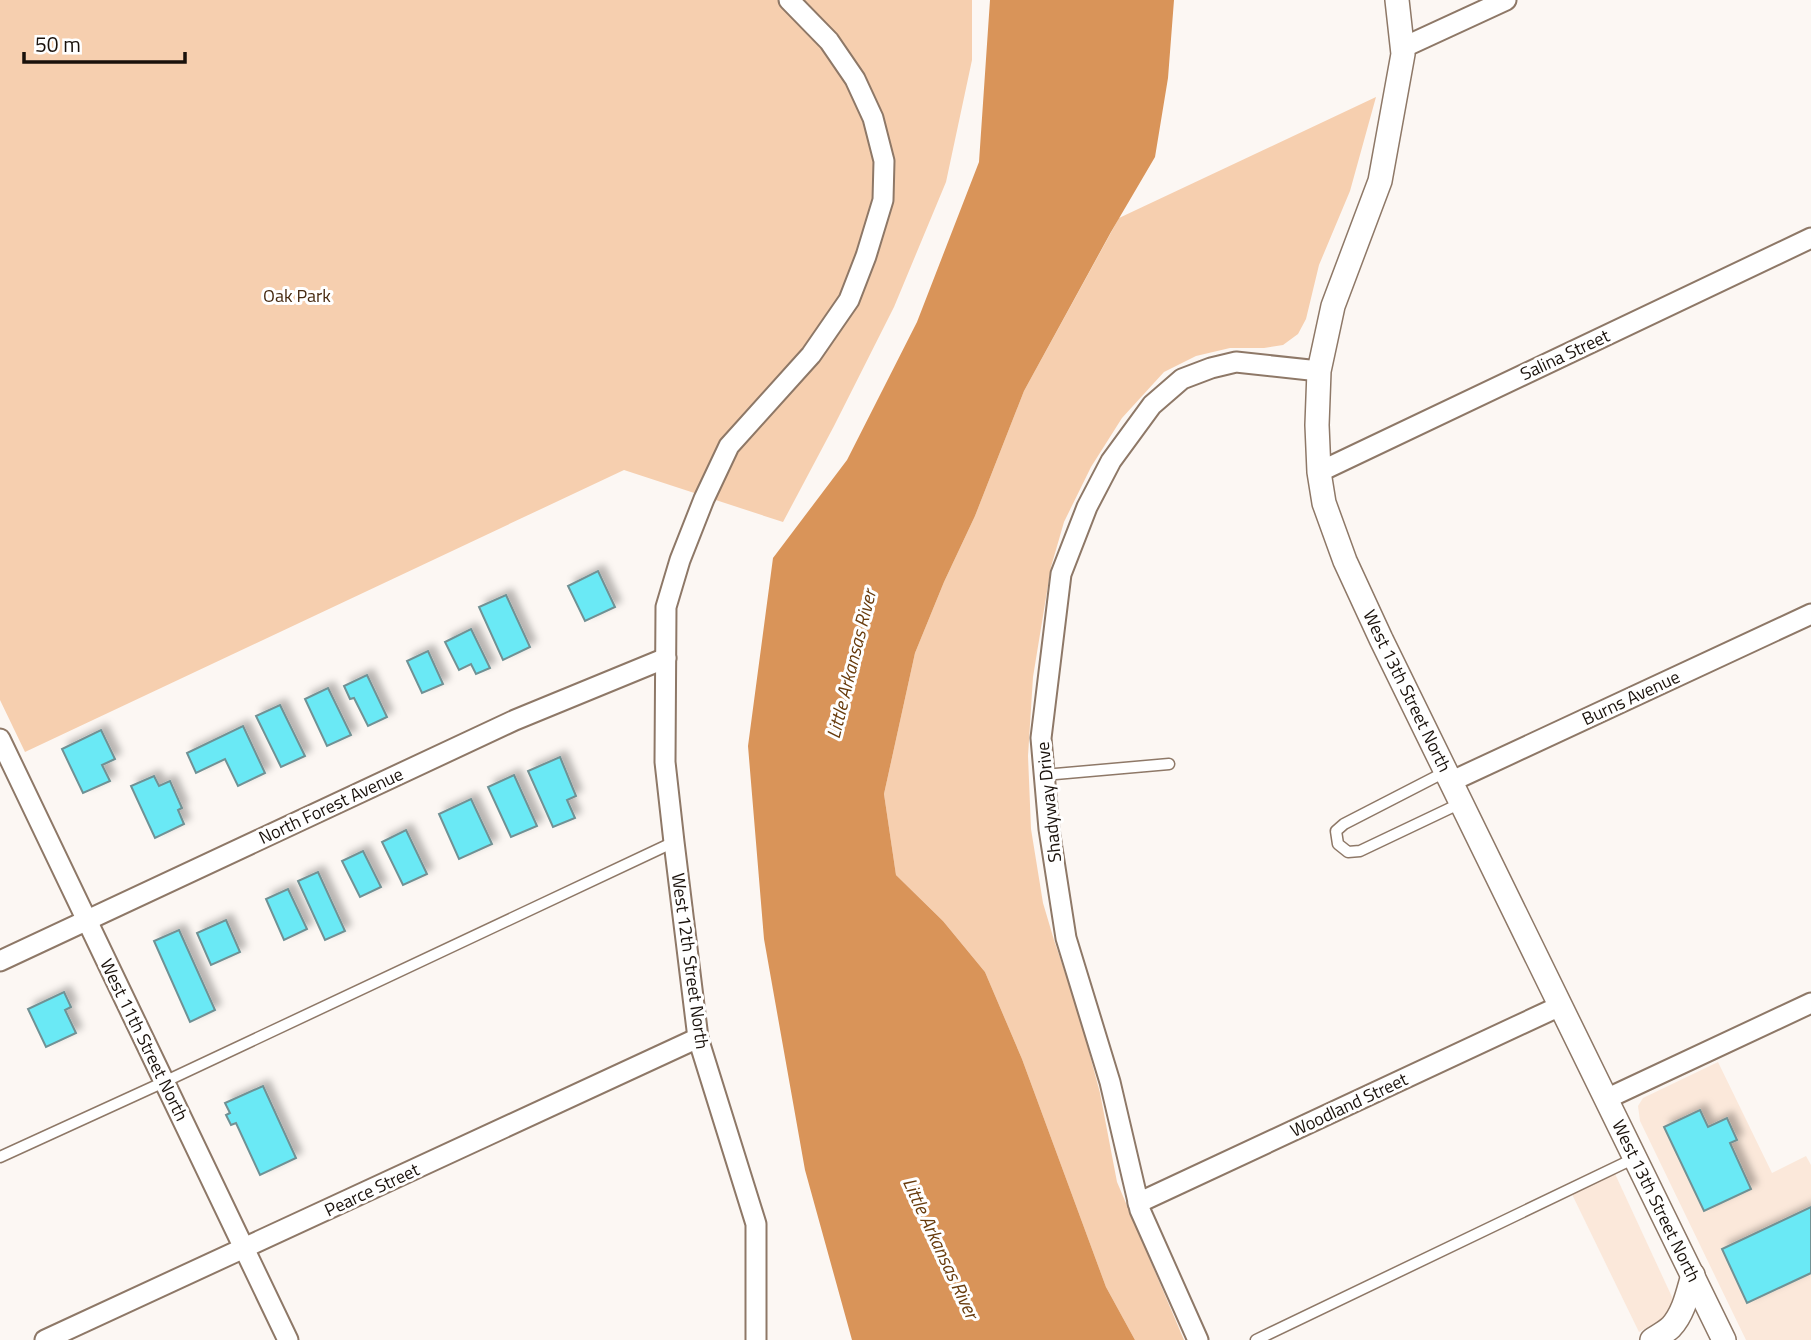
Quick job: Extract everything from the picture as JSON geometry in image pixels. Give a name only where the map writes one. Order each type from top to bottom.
[{"type":"street","name":"West 12th Street North","points":[[756,1340],[756,1224],[698,1038],[664,762],[666,607],[680,560],[729,446],[811,355],[849,300],[883,200],[884,160],[873,118],[860,89],[829,41],[789,0]]},
{"type":"street","name":"West 13th Street North","points":[[1397,0],[1403,54],[1380,181],[1333,306],[1319,371],[1317,425],[1319,472],[1324,503],[1345,561],[1448,777],[1724,1340]]},
{"type":"street","points":[[1402,48],[1506,0]]},
{"type":"street","name":"Salina Street","points":[[1319,472],[1811,238]]},
{"type":"street","name":"Shadyway Drive","points":[[1198,1340],[1140,1210],[1110,1082],[1066,938],[1049,829],[1041,738],[1061,574],[1087,507],[1111,461],[1152,405],[1182,379],[1236,362],[1319,371]]},
{"type":"street","name":"Burns Avenue","points":[[1448,777],[1811,614]]},
{"type":"street","name":"North Forest Avenue","points":[[0,961],[515,720],[666,658]]},
{"type":"street","name":"West 11th Street North","points":[[0,739],[288,1340]]},
{"type":"street","points":[[1606,1099],[1811,1003]]},
{"type":"street","name":"Woodland Street","points":[[1138,1203],[1560,1006]]},
{"type":"street","name":"Pearce Street","points":[[45,1340],[698,1038]]},
{"type":"street","points":[[1652,1340],[1671,1327],[1683,1308],[1693,1275]]},
{"type":"lane","points":[[1044,775],[1169,764]]},
{"type":"lane","points":[[1448,777],[1344,824],[1336,831],[1339,844],[1348,852],[1360,851],[1461,803]]},
{"type":"lane","points":[[0,1157],[674,842]]},
{"type":"lane","points":[[1256,1340],[1635,1158]]},
{"type":"shaded area","points":[[1718,1062],[1772,1173],[1806,1156],[1811,1165],[1811,1340],[1746,1340],[1640,1121],[1638,1106],[1643,1098]]},
{"type":"shaded area","points":[[1610,1163],[1672,1297],[1671,1311],[1663,1319],[1639,1332],[1567,1184]]},
{"type":"green space","name":"Oak Park","points":[[0,0],[972,0],[972,60],[946,182],[894,307],[783,522],[624,470],[25,752],[0,700]]},
{"type":"green space","points":[[1376,97],[1350,191],[1319,265],[1306,319],[1298,334],[1283,345],[1230,348],[1196,356],[1164,372],[1122,418],[1091,467],[1064,522],[1051,567],[1033,677],[1028,756],[1031,829],[1043,903],[1079,1014],[1100,1093],[1117,1182],[1184,1340],[1135,1340],[1106,1287],[1022,1059],[985,972],[943,921],[896,875],[884,794],[915,653],[975,516],[1024,391],[1119,218]]},
{"type":"water","name":"Little Arkansas River","points":[[990,0],[1174,0],[1168,78],[1155,157],[1024,391],[975,516],[915,653],[884,794],[896,875],[943,921],[985,972],[1022,1059],[1106,1287],[1135,1340],[852,1340],[805,1170],[764,939],[748,746],[773,558],[847,460],[917,322],[979,162]]},
{"type":"building","points":[[598,571],[615,607],[585,621],[568,586]]},
{"type":"building","points":[[506,595],[530,647],[503,660],[479,607]]},
{"type":"building","points":[[471,629],[490,668],[476,674],[471,664],[459,670],[445,642]]},
{"type":"building","points":[[428,651],[443,684],[422,693],[407,661]]},
{"type":"building","points":[[367,675],[387,717],[368,726],[354,698],[350,699],[344,686]]},
{"type":"building","points":[[328,688],[351,735],[327,746],[305,699]]},
{"type":"building","points":[[280,705],[305,756],[281,767],[256,716]]},
{"type":"building","points":[[243,726],[265,773],[238,786],[225,759],[196,773],[187,753]]},
{"type":"building","points":[[101,730],[115,759],[102,765],[110,781],[83,793],[62,749]]},
{"type":"building","points":[[560,757],[576,796],[567,800],[575,818],[553,827],[528,771]]},
{"type":"building","points":[[514,775],[537,826],[511,837],[488,787]]},
{"type":"building","points":[[154,776],[159,786],[170,781],[182,808],[178,810],[184,824],[155,838],[131,786]]},
{"type":"building","points":[[471,799],[492,844],[459,859],[439,814]]},
{"type":"building","points":[[406,830],[427,874],[403,885],[382,842]]},
{"type":"building","points":[[363,851],[381,887],[360,897],[342,861]]},
{"type":"building","points":[[318,872],[345,931],[325,940],[298,881]]},
{"type":"building","points":[[288,889],[307,929],[284,940],[266,899]]},
{"type":"building","points":[[226,920],[240,952],[211,965],[197,933]]},
{"type":"building","points":[[179,930],[215,1010],[190,1022],[154,941]]},
{"type":"building","points":[[64,992],[71,1007],[65,1010],[76,1033],[46,1047],[28,1009]]},
{"type":"building","points":[[263,1086],[296,1158],[260,1175],[236,1123],[231,1125],[226,1115],[230,1113],[225,1103]]},
{"type":"building","points":[[1700,1110],[1708,1127],[1727,1118],[1737,1140],[1730,1143],[1751,1189],[1704,1211],[1664,1127]]},
{"type":"building","points":[[1811,1207],[1811,1273],[1747,1303],[1722,1249]]}]
